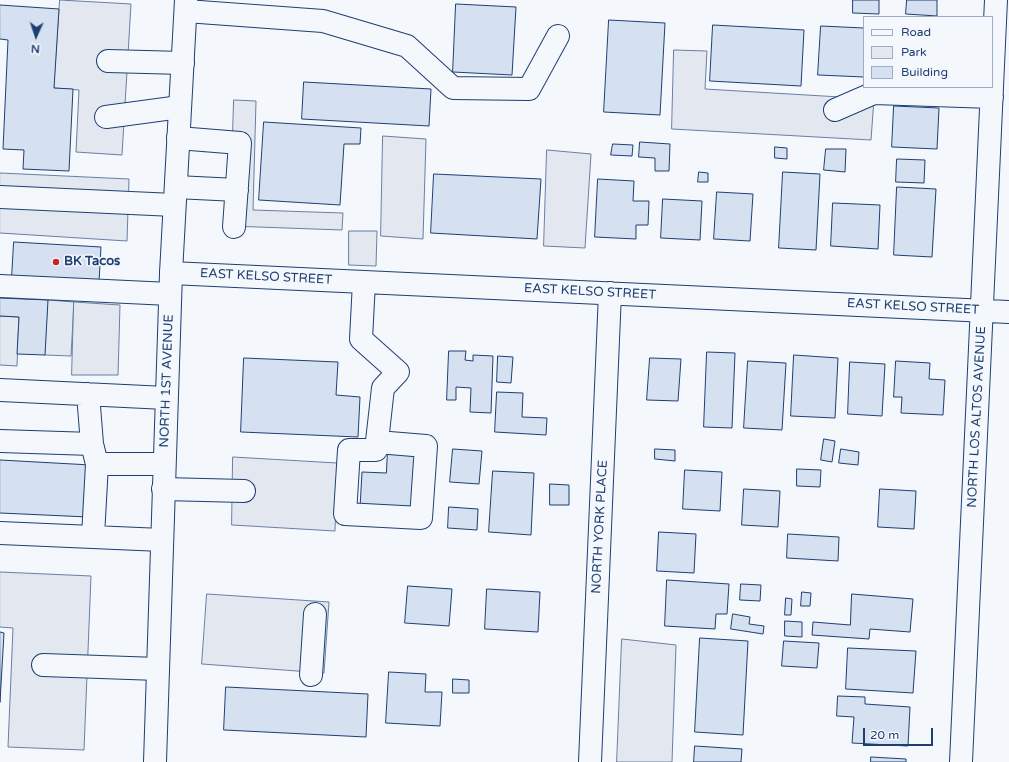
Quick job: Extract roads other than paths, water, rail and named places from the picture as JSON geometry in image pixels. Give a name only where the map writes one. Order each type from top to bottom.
[{"type":"street","name":"NORTH LOS ALTOS AVENUE","points":[[961,762],[982,310],[997,107],[996,0]]},
{"type":"street","points":[[186,5],[323,21],[407,46],[453,88],[530,89],[558,36]]},
{"type":"street","name":"NORTH 1ST AVENUE","points":[[155,762],[170,284],[186,5]]},
{"type":"street","points":[[108,61],[183,63]]},
{"type":"street","points":[[835,110],[874,93],[997,107]]},
{"type":"street","points":[[106,117],[180,107]]},
{"type":"street","points":[[178,138],[240,143],[234,227]]},
{"type":"street","points":[[0,197],[175,196],[237,190]]},
{"type":"street","points":[[364,282],[361,339],[398,372],[383,388],[376,450],[349,450],[345,514],[421,518],[426,446],[377,442]]},
{"type":"street","name":"EAST KELSO STREET","points":[[0,286],[364,282],[1009,312]]},
{"type":"street","name":"NORTH YORK PLACE","points":[[590,762],[610,293]]},
{"type":"street","points":[[0,390],[166,398]]},
{"type":"street","points":[[88,394],[94,454],[93,536]]},
{"type":"street","points":[[0,441],[164,464]]},
{"type":"street","points":[[163,489],[244,491]]},
{"type":"street","points":[[0,533],[162,540]]},
{"type":"street","points":[[311,675],[315,614]]},
{"type":"street","points":[[43,665],[158,669]]},
{"type":"place","name":"BK Tacos","points":[[56,262]]}]
